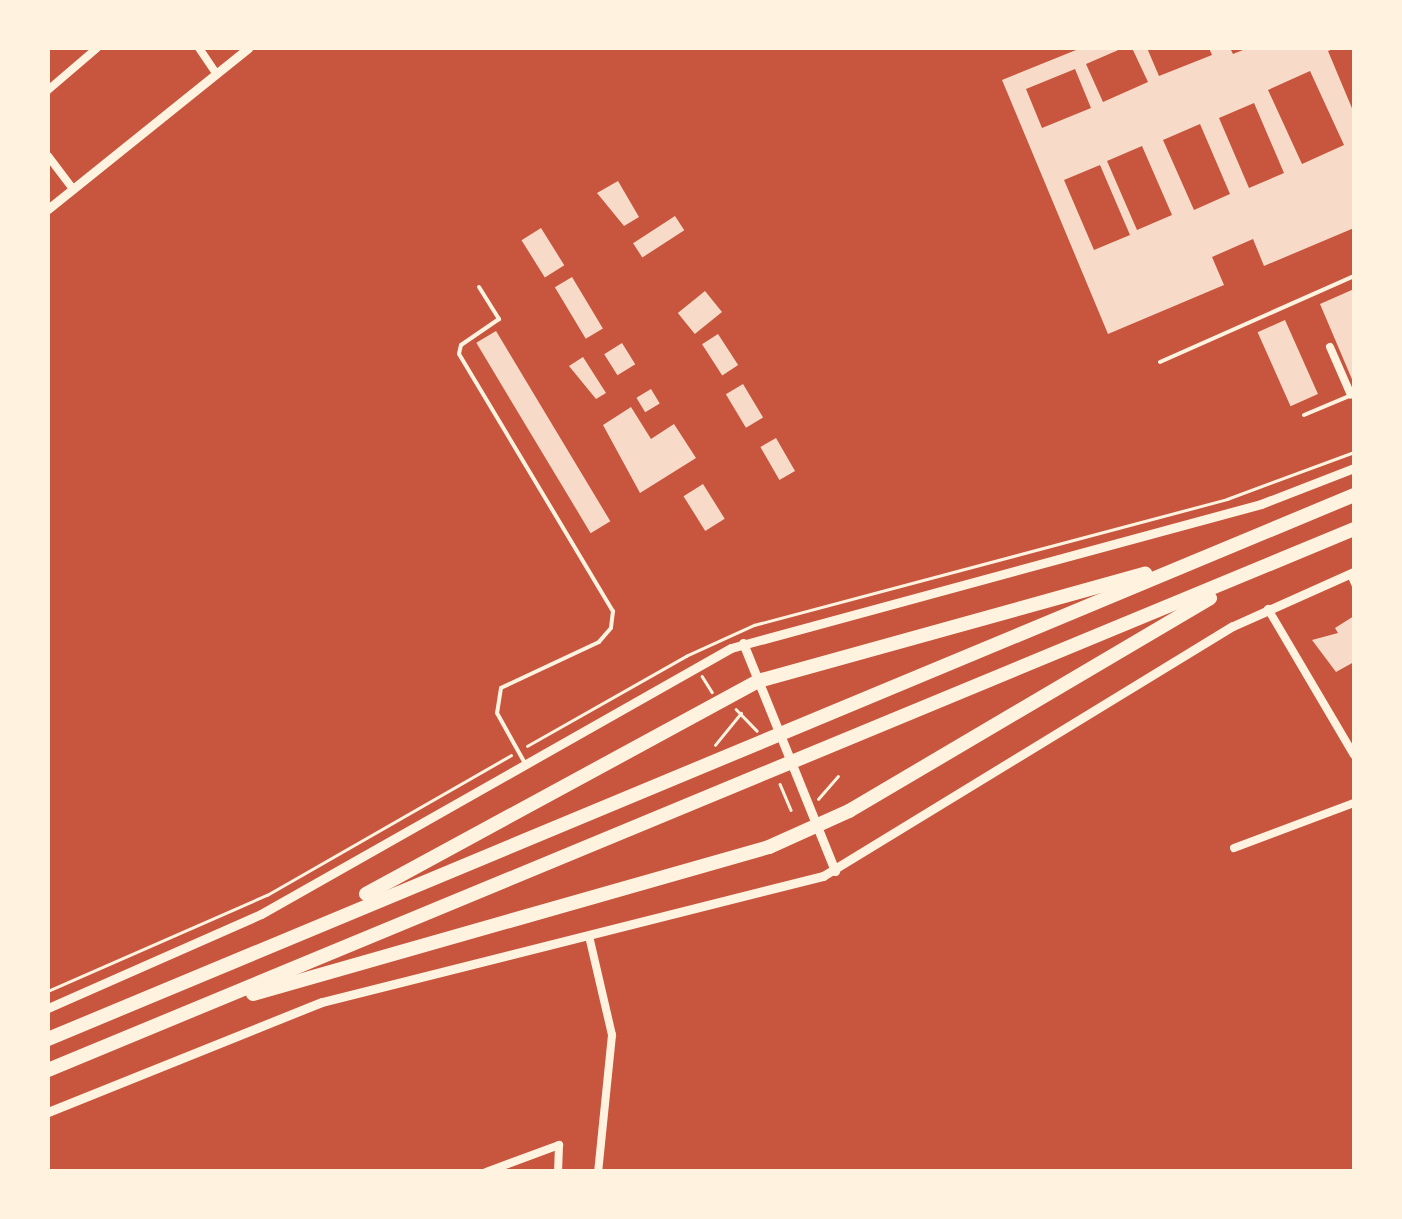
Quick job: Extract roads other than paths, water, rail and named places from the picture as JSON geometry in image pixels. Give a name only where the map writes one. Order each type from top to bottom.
[{"type":"highway","points":[[48,1038],[300,930],[1354,496]]},
{"type":"highway","points":[[48,1070],[1354,529]]},
{"type":"highway","points":[[300,930],[758,681],[1205,557]]},
{"type":"highway","points":[[184,1014],[756,852],[817,827],[1272,564]]},
{"type":"street","points":[[48,90],[96,48]]},
{"type":"street","points":[[199,48],[216,72]]},
{"type":"street","points":[[48,209],[248,48]]},
{"type":"street","points":[[48,156],[72,189]]},
{"type":"street","points":[[1330,347],[1353,395]]},
{"type":"street","points":[[48,1008],[262,914],[743,643],[1260,504],[1354,468]]},
{"type":"street","points":[[48,1112],[322,1002],[835,871],[1176,659],[1268,609],[1351,574]]},
{"type":"street","points":[[1268,609],[1354,754]]},
{"type":"street","points":[[743,643],[813,801],[817,827],[835,871]]},
{"type":"street","points":[[1234,848],[1354,803]]},
{"type":"street","points":[[589,936],[612,1035],[598,1172]]},
{"type":"street","points":[[488,1170],[559,1145],[558,1172]]},
{"type":"lane","points":[[1160,362],[1354,276]]},
{"type":"lane","points":[[479,286],[499,319],[461,345],[459,354],[612,611],[607,636],[500,688],[497,712],[526,764]]},
{"type":"lane","points":[[1304,416],[1353,395]]},
{"type":"lane","points":[[1351,574],[1354,586]]}]
